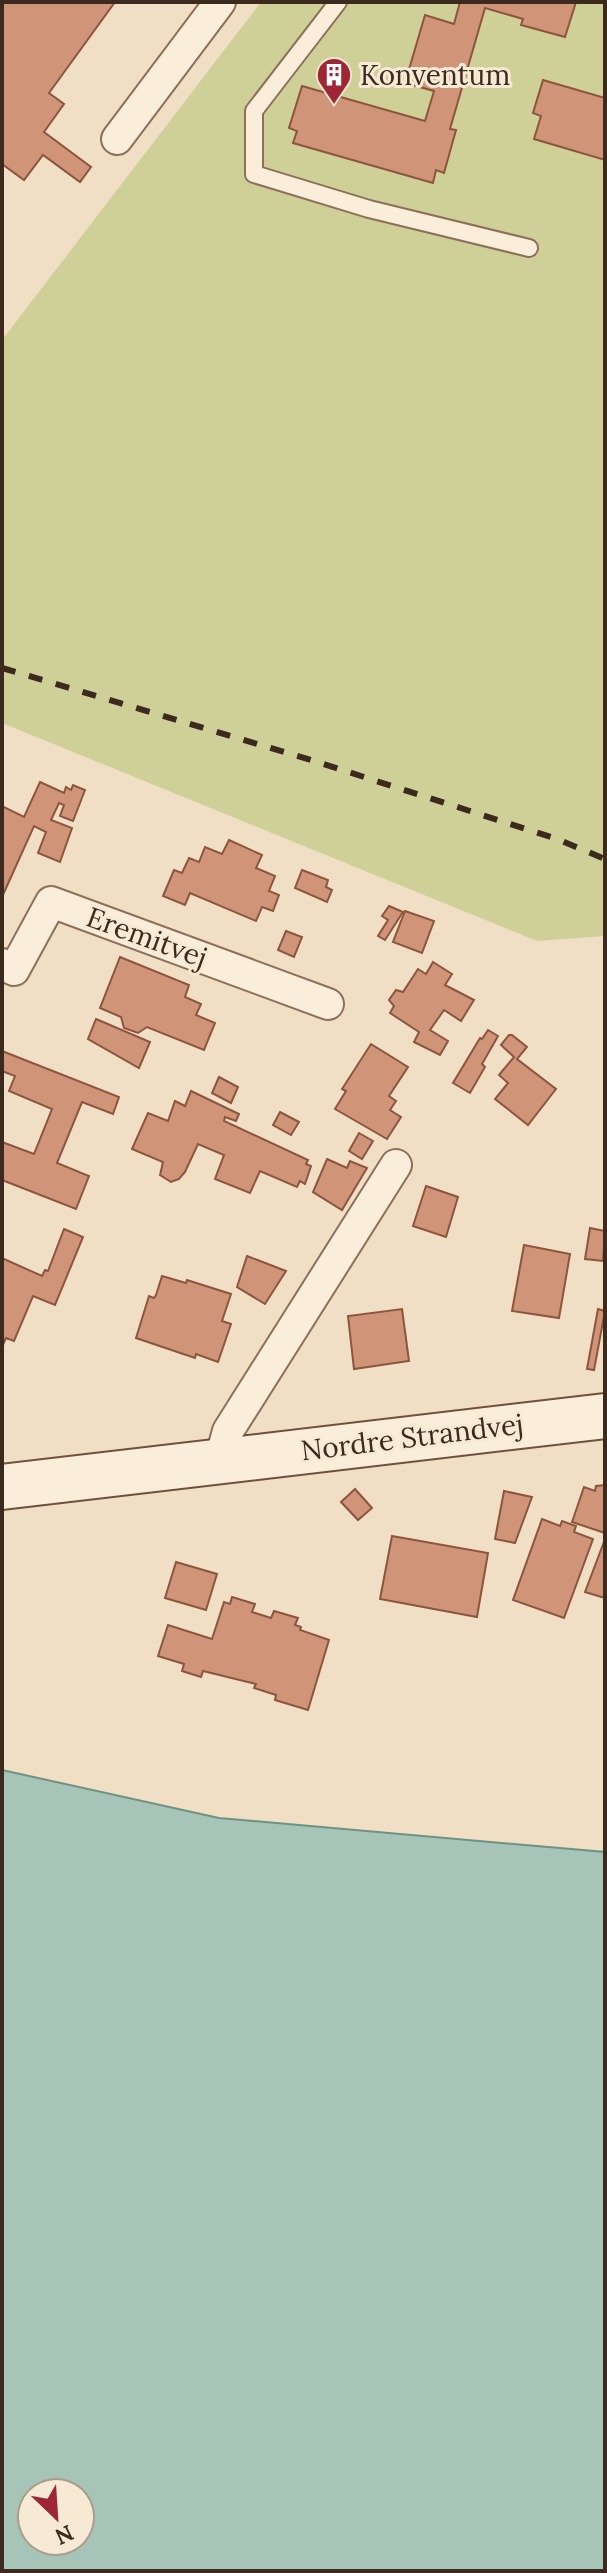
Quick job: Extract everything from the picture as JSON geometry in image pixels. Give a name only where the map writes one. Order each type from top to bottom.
[{"type":"main road","name":"Nordre Strandvej","points":[[2,1487],[605,1416]]},
{"type":"street","points":[[117,139],[220,2]]},
{"type":"street","name":"Eremitvej","points":[[2,964],[14,970],[51,902],[328,1004]]},
{"type":"street","points":[[220,1460],[228,1431],[396,1165]]},
{"type":"lane","points":[[338,2],[254,111],[254,174],[369,209],[529,248]]},
{"type":"green space","points":[[261,2],[605,2],[605,936],[537,941],[2,723],[2,340]]},
{"type":"shaded area","points":[[2,1770],[219,1818],[605,1852],[605,2571],[2,2571]]},
{"type":"building","points":[[2,2],[115,2],[49,93],[64,104],[44,132],[91,167],[80,182],[43,155],[24,180],[2,164]]},
{"type":"building","name":"Konventum","points":[[460,2],[576,2],[565,37],[521,25],[523,19],[485,8],[450,129],[456,130],[444,173],[436,170],[433,183],[293,143],[297,131],[289,128],[302,86],[425,121],[434,91],[405,83],[425,15],[454,24]]},
{"type":"building","name":"Konventum","points":[[543,80],[605,98],[605,160],[534,139],[541,116],[533,113]]},
{"type":"building","points":[[40,782],[64,793],[66,787],[71,790],[73,785],[85,790],[73,821],[60,816],[64,805],[59,803],[51,820],[72,828],[60,862],[38,853],[46,832],[34,826],[2,897],[2,806],[24,817]]},
{"type":"building","points":[[229,840],[262,855],[256,868],[275,876],[269,891],[279,895],[273,911],[262,907],[256,921],[190,893],[185,905],[163,896],[174,870],[182,873],[189,858],[199,862],[205,847],[222,854]]},
{"type":"building","points":[[302,870],[328,880],[326,887],[332,890],[327,902],[295,888]]},
{"type":"building","points":[[389,906],[403,912],[385,940],[378,936],[388,920],[382,916]]},
{"type":"building","points":[[405,911],[434,921],[422,953],[393,942]]},
{"type":"building","points":[[286,931],[302,937],[294,957],[278,950]]},
{"type":"building","points":[[120,957],[189,985],[185,997],[201,1004],[196,1015],[215,1023],[204,1050],[147,1027],[138,1033],[124,1028],[121,1017],[100,1008]]},
{"type":"building","points":[[433,962],[452,974],[445,985],[474,1000],[461,1021],[444,1010],[430,1030],[448,1041],[440,1055],[414,1042],[419,1032],[390,1013],[394,1006],[389,1000],[396,990],[403,992],[418,969],[426,974]]},
{"type":"building","points":[[96,1019],[150,1042],[139,1068],[88,1039]]},
{"type":"building","points":[[488,1030],[498,1036],[470,1093],[453,1083]]},
{"type":"building","points":[[509,1035],[527,1047],[517,1059],[556,1089],[528,1125],[495,1099],[508,1083],[499,1075],[514,1057],[501,1045]]},
{"type":"building","points":[[371,1044],[408,1067],[389,1096],[396,1101],[390,1110],[401,1117],[387,1139],[335,1109],[346,1091],[342,1089]]},
{"type":"building","points":[[2,1051],[119,1097],[113,1114],[82,1102],[57,1163],[89,1176],[76,1209],[2,1180],[2,1142],[34,1154],[52,1109],[9,1091],[15,1076],[2,1071]]},
{"type":"building","points":[[219,1077],[238,1087],[231,1103],[212,1093]]},
{"type":"building","points":[[191,1091],[239,1114],[236,1121],[225,1117],[224,1121],[308,1160],[306,1164],[311,1166],[305,1184],[300,1181],[297,1187],[260,1171],[250,1193],[215,1179],[224,1155],[198,1144],[179,1179],[171,1182],[160,1175],[163,1162],[132,1149],[148,1113],[168,1121],[175,1101],[185,1106]]},
{"type":"building","points":[[280,1112],[299,1122],[291,1135],[273,1125]]},
{"type":"building","points":[[359,1133],[373,1141],[362,1159],[349,1151]]},
{"type":"building","points":[[327,1159],[347,1168],[350,1161],[367,1168],[342,1210],[313,1192]]},
{"type":"building","points":[[426,1186],[458,1197],[446,1237],[413,1226]]},
{"type":"building","points":[[590,1228],[605,1231],[603,1261],[585,1259]]},
{"type":"building","points":[[64,1229],[83,1237],[55,1305],[33,1296],[14,1341],[6,1338],[2,1347],[2,1258],[42,1276],[45,1270],[48,1271]]},
{"type":"building","points":[[524,1245],[570,1254],[559,1318],[512,1311]]},
{"type":"building","points":[[247,1256],[286,1271],[265,1304],[237,1287]]},
{"type":"building","points":[[162,1276],[186,1283],[187,1280],[231,1294],[222,1321],[231,1324],[218,1362],[196,1354],[195,1358],[136,1338],[149,1296],[154,1298],[156,1295]]},
{"type":"building","points":[[402,1309],[409,1361],[354,1369],[348,1316]]},
{"type":"building","points":[[598,1309],[605,1311],[594,1370],[587,1369]]},
{"type":"building","points":[[605,1485],[605,1533],[572,1522],[584,1487],[595,1491],[596,1486]]},
{"type":"building","points":[[355,1489],[372,1508],[358,1520],[341,1502]]},
{"type":"building","points":[[504,1491],[532,1497],[515,1543],[495,1539]]},
{"type":"building","points":[[542,1519],[560,1526],[562,1521],[576,1526],[574,1532],[593,1539],[564,1618],[513,1600]]},
{"type":"building","points":[[392,1536],[488,1553],[477,1617],[380,1599]]},
{"type":"building","points":[[605,1539],[605,1598],[585,1592]]},
{"type":"building","points":[[176,1562],[217,1574],[206,1610],[165,1598]]},
{"type":"building","points":[[232,1597],[255,1604],[252,1612],[271,1618],[274,1611],[298,1618],[295,1625],[301,1627],[300,1630],[329,1640],[308,1710],[275,1700],[276,1695],[254,1688],[256,1684],[203,1671],[201,1677],[182,1671],[184,1664],[158,1656],[168,1625],[212,1639],[224,1602],[230,1604]]},
{"type":"railway","points":[[2,668],[311,760],[557,839],[605,859]]},
{"type":"place","name":"Konventum","points":[[334,106]]}]
